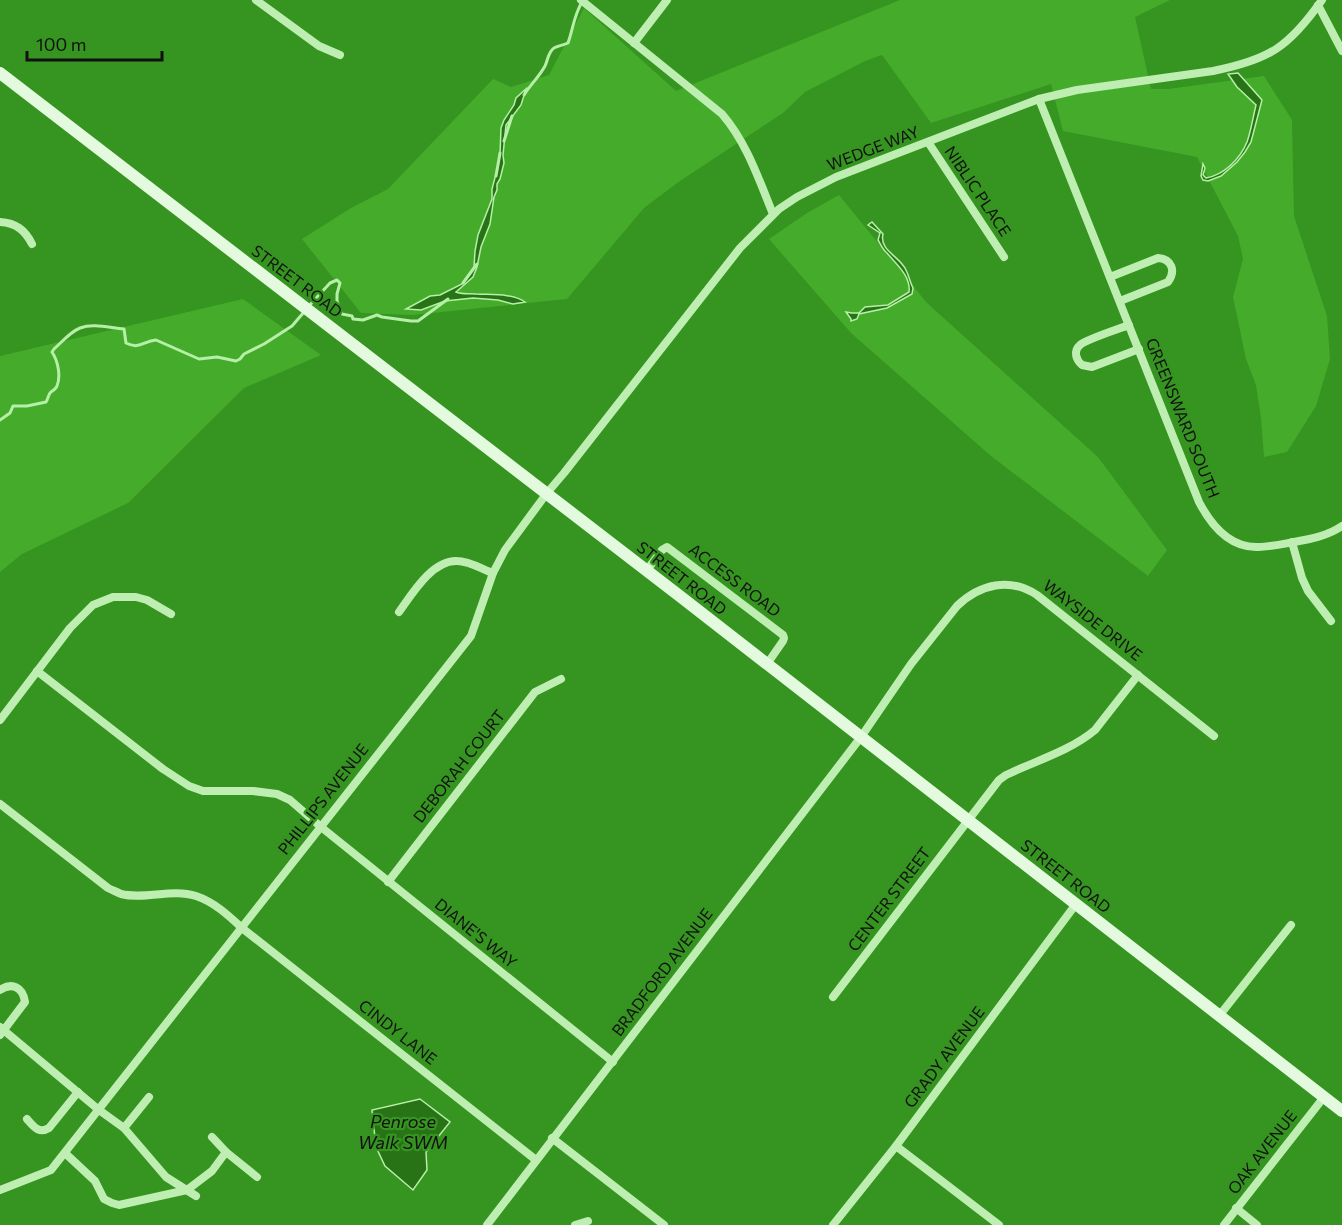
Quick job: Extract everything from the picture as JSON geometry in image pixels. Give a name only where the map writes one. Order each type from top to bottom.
[{"type":"main road","name":"STREET ROAD","points":[[0,73],[547,493],[1342,1112]]},
{"type":"street","points":[[256,0],[319,46],[340,55]]},
{"type":"street","points":[[634,43],[667,0]]},
{"type":"street","points":[[583,2],[715,107],[730,123],[744,147],[773,214]]},
{"type":"street","points":[[1320,3],[1342,51]]},
{"type":"street","name":"WEDGE WAY","points":[[547,493],[740,248],[773,214],[797,197],[836,177],[1040,99],[1077,90],[1213,71],[1266,56],[1282,46],[1306,22],[1320,3]]},
{"type":"street","points":[[1040,99],[1119,301],[1168,282],[1172,277],[1172,266],[1168,261],[1158,258],[1110,276]]},
{"type":"street","name":"NIBLIC PLACE","points":[[928,142],[1004,257]]},
{"type":"street","points":[[0,222],[21,229],[32,244]]},
{"type":"street","name":"GREENSWARD SOUTH","points":[[1119,301],[1199,502],[1219,531],[1228,538],[1250,547],[1260,548],[1315,538],[1342,526]]},
{"type":"street","points":[[1129,325],[1082,343],[1076,352],[1076,358],[1083,365],[1092,367],[1139,349]]},
{"type":"street","name":"PHILLIPS AVENUE","points":[[0,1190],[51,1170],[242,928],[471,636],[493,573],[505,550],[547,493]]},
{"type":"street","points":[[1292,542],[1308,591],[1330,621]]},
{"type":"street","name":"ACCESS ROAD","points":[[646,570],[662,550],[668,547],[783,635],[783,641],[767,664]]},
{"type":"street","points":[[399,612],[421,582],[443,563],[457,561],[493,573]]},
{"type":"street","name":"WAYSIDE DRIVE","points":[[861,737],[911,664],[964,598],[986,587],[997,585],[1027,588],[1214,736]]},
{"type":"street","points":[[0,720],[70,628],[93,605],[113,597],[136,597],[147,600],[171,614]]},
{"type":"street","name":"DIANE'S WAY","points":[[37,671],[163,769],[189,786],[203,791],[253,790],[277,794],[290,800],[388,882],[613,1062]]},
{"type":"street","name":"CENTER STREET","points":[[833,997],[999,780],[1006,774],[1073,745],[1086,737],[1095,730],[1138,675]]},
{"type":"street","name":"DEBORAH COURT","points":[[388,882],[535,692],[561,679]]},
{"type":"street","name":"BRADFORD AVENUE","points":[[487,1225],[861,737]]},
{"type":"street","name":"CINDY LANE","points":[[0,804],[108,888],[121,894],[194,895],[207,900],[536,1160]]},
{"type":"street","name":"GRADY AVENUE","points":[[833,1225],[896,1146],[1076,904]]},
{"type":"street","points":[[1219,1016],[1291,926]]},
{"type":"street","points":[[0,990],[8,986],[15,986],[21,990],[25,1002],[1,1031],[124,1128],[166,1177],[196,1196]]},
{"type":"street","points":[[27,1119],[37,1130],[44,1131],[78,1092]]},
{"type":"street","points":[[124,1128],[149,1096]]},
{"type":"street","name":"OAK AVENUE","points":[[1224,1225],[1324,1097]]},
{"type":"street","points":[[212,1137],[256,1177]]},
{"type":"street","points":[[552,1138],[664,1225]]},
{"type":"street","points":[[896,1146],[999,1225]]},
{"type":"street","points":[[65,1152],[95,1181],[104,1199],[119,1205],[187,1190],[212,1171],[226,1152]]},
{"type":"street","points":[[1236,1208],[1257,1225]]},
{"type":"street","points":[[575,1225],[588,1221]]},
{"type":"shaded area","points":[[900,0],[1170,0],[1135,17],[1151,89],[1168,89],[1264,76],[1292,120],[1294,216],[1327,316],[1330,359],[1316,406],[1287,452],[1264,457],[1256,385],[1246,359],[1233,297],[1243,259],[1238,236],[1197,157],[1063,131],[1051,84],[931,123],[882,55],[865,61],[805,92],[783,113],[677,183],[644,208],[567,299],[412,315],[361,313],[302,239],[351,208],[388,189],[493,79],[511,87],[549,75],[584,8],[676,91]]},
{"type":"shaded area","points":[[839,195],[927,303],[1098,457],[1167,550],[1148,576],[991,456],[851,333],[769,239]]},
{"type":"shaded area","points":[[243,299],[321,355],[244,388],[128,503],[22,554],[0,572],[0,356]]},
{"type":"water","points":[[1238,73],[1262,100],[1251,142],[1237,162],[1221,176],[1208,181],[1203,180],[1201,176],[1203,164],[1205,168],[1203,175],[1206,178],[1219,174],[1236,160],[1248,138],[1256,105],[1237,87],[1228,74]]},
{"type":"water","points":[[526,89],[521,105],[506,125],[504,163],[477,267],[473,277],[456,292],[508,296],[525,302],[513,304],[473,298],[445,301],[421,310],[406,309],[430,296],[440,295],[462,284],[474,267],[478,235],[492,199],[500,154],[501,128],[516,98]]},
{"type":"water","points":[[872,222],[883,234],[884,245],[906,270],[913,288],[912,294],[887,308],[859,314],[857,319],[851,321],[846,312],[859,313],[865,307],[888,305],[909,292],[908,281],[878,240],[880,233],[868,225]]},
{"type":"water","name":"Penrose Walk SWM","points":[[420,1099],[450,1122],[426,1152],[427,1170],[413,1190],[385,1166],[376,1147],[372,1110]]},
{"type":"waterway","points":[[524,95],[543,70],[552,50],[568,43],[582,2]]},
{"type":"waterway","points":[[504,141],[512,116]]},
{"type":"waterway","points":[[496,176],[500,153]]},
{"type":"waterway","points":[[463,283],[477,264]]},
{"type":"waterway","points":[[308,307],[330,283],[337,280],[340,283],[337,301],[342,314],[352,316],[353,319],[363,320],[377,315],[418,321],[448,299]]},
{"type":"waterway","points":[[0,420],[10,413],[13,406],[46,402],[59,378],[52,352],[69,335],[80,328],[96,326],[124,329],[126,343],[131,345],[156,340],[199,359],[217,357],[236,361],[292,326],[304,312]]}]
